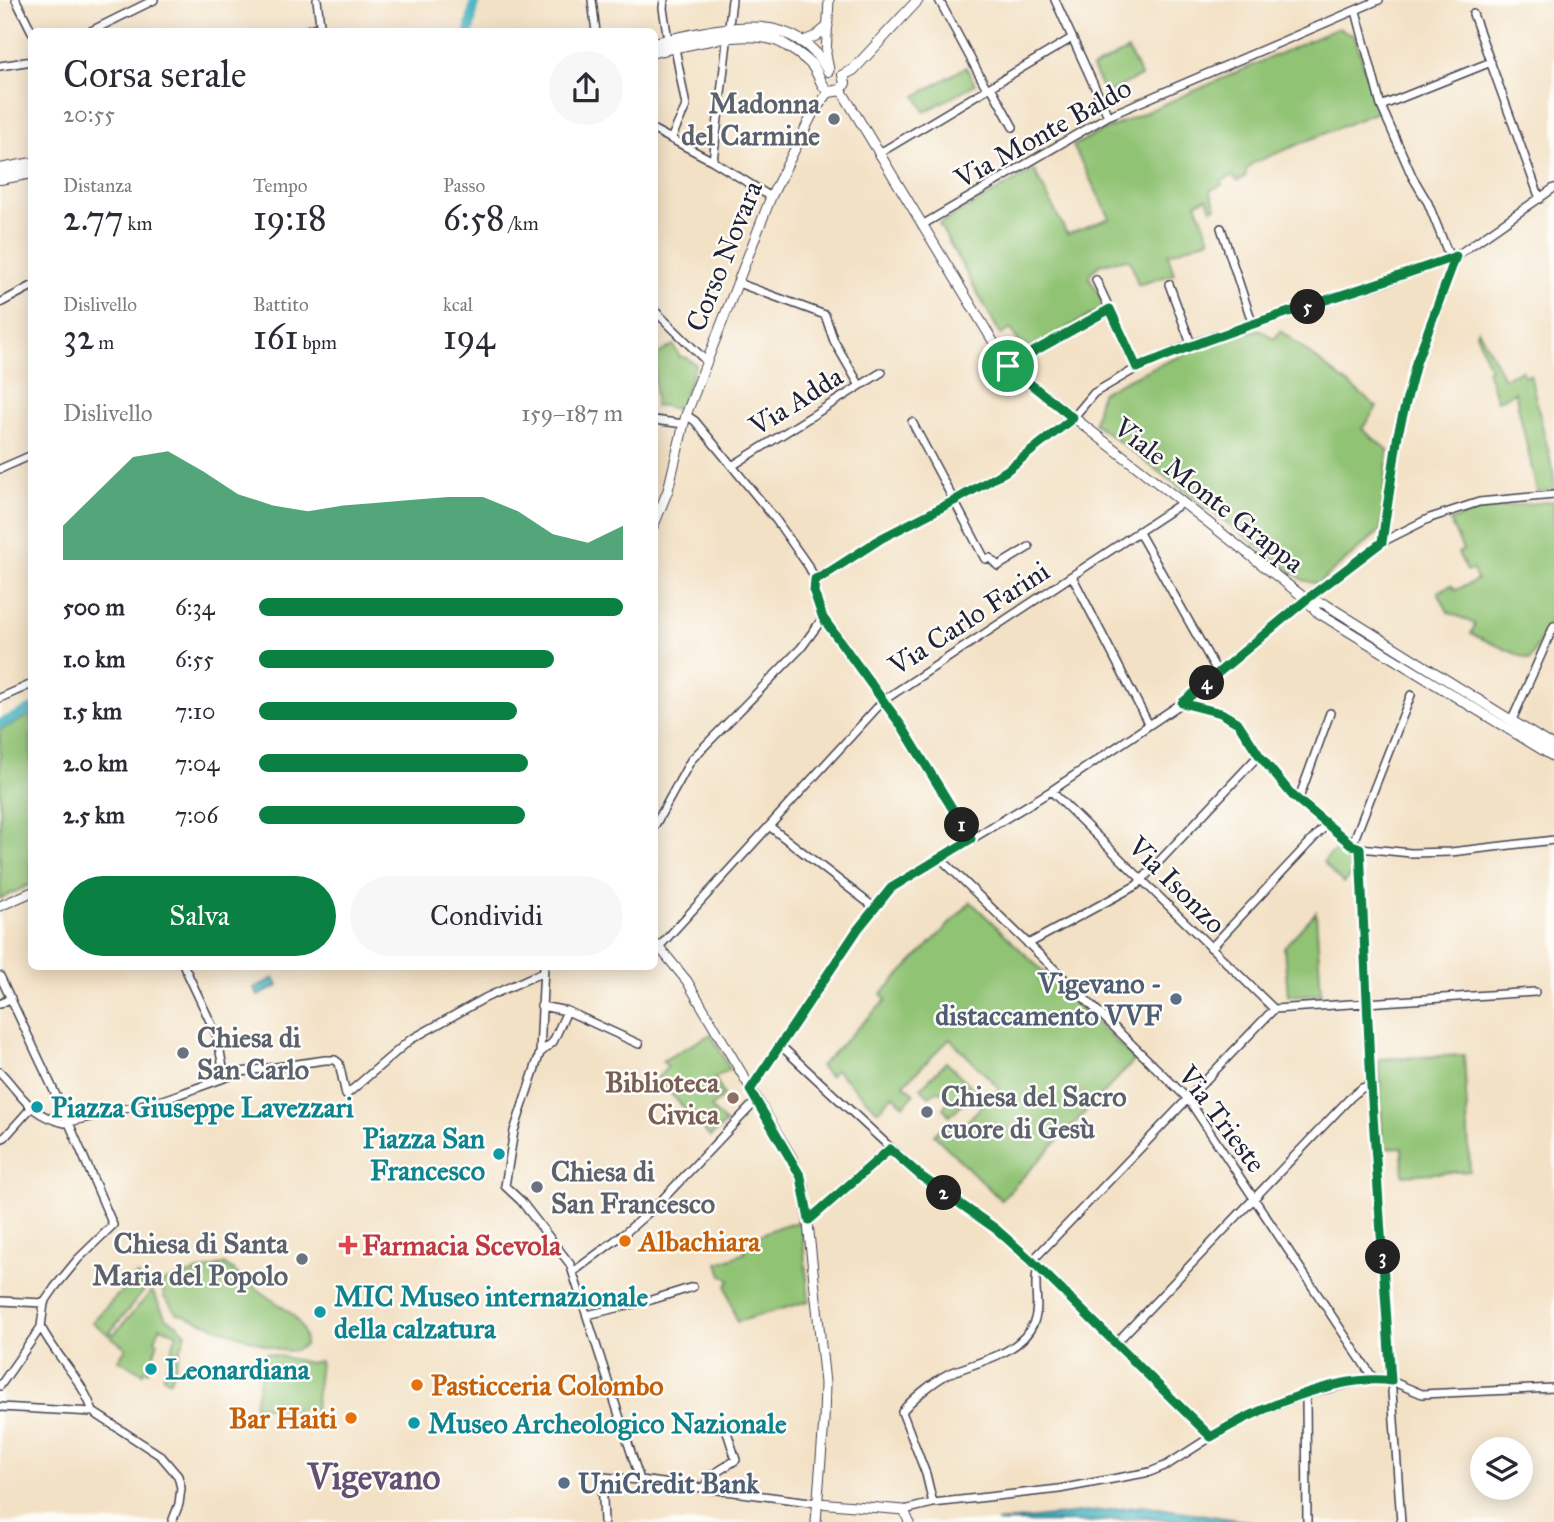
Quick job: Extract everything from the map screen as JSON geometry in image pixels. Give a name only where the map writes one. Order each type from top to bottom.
[{"type":"main road","points":[[843,75],[853,70],[918,0]]},
{"type":"main road","points":[[658,50],[672,44],[729,33],[762,27],[776,30],[817,52],[826,73],[823,87],[829,92],[841,90],[845,83],[839,71],[826,73],[781,42],[759,36],[729,33]]},
{"type":"main road","points":[[658,43],[672,44]]},
{"type":"main road","points":[[0,169],[28,164]]},
{"type":"main road","points":[[0,179],[28,174]]},
{"type":"street","points":[[16,0],[30,28]]},
{"type":"street","points":[[97,28],[153,0]]},
{"type":"street","points":[[317,0],[320,28]]},
{"type":"street","points":[[592,0],[596,28]]},
{"type":"street","points":[[664,0],[663,8],[686,106],[671,139]]},
{"type":"street","points":[[713,161],[732,0]]},
{"type":"street","points":[[826,73],[829,0]]},
{"type":"street","points":[[939,0],[1013,127]]},
{"type":"street","points":[[1055,0],[1108,116]]},
{"type":"street","name":"Via Monte Baldo","points":[[922,225],[1108,116],[1380,0]]},
{"type":"street","points":[[1356,11],[1381,106],[1412,176],[1453,257],[1416,363],[1398,434],[1382,542]]},
{"type":"street","points":[[1474,14],[1539,199]]},
{"type":"street","points":[[801,42],[816,36],[828,26]]},
{"type":"street","points":[[878,155],[1072,38]]},
{"type":"street","points":[[0,66],[28,62]]},
{"type":"street","points":[[1381,106],[1491,62]]},
{"type":"street","name":"Viale Monte Grappa","points":[[841,90],[1008,366],[1307,599],[1317,612],[1554,757]]},
{"type":"street","name":"Corso Novara","points":[[658,515],[668,490],[685,419],[771,197],[814,111],[829,92]]},
{"type":"street","points":[[658,132],[713,161],[771,197]]},
{"type":"street","points":[[815,579],[882,538],[1006,471],[1073,418],[1094,393],[1137,368],[1191,344],[1386,282],[1453,257],[1554,188]]},
{"type":"street","points":[[1222,228],[1253,324]]},
{"type":"street","points":[[1096,280],[1137,368]]},
{"type":"street","points":[[738,283],[825,315],[834,341],[860,386]]},
{"type":"street","points":[[1169,284],[1191,344]]},
{"type":"street","points":[[0,303],[28,288]]},
{"type":"street","points":[[1008,366],[1110,309]]},
{"type":"street","points":[[658,314],[706,361]]},
{"type":"street","name":"Via Adda","points":[[732,466],[882,372]]},
{"type":"street","points":[[658,421],[695,421],[776,520],[815,579],[814,592],[823,618],[884,700],[971,839]]},
{"type":"street","points":[[912,422],[985,559],[990,558],[998,566],[1029,547]]},
{"type":"street","points":[[0,468],[28,457]]},
{"type":"street","points":[[750,1090],[858,929],[891,888],[1051,791],[1182,703],[1307,599],[1382,542],[1430,519],[1479,502],[1554,495]]},
{"type":"street","name":"Via Carlo Farini","points":[[658,945],[884,700],[1181,503]]},
{"type":"street","points":[[1138,531],[1218,673]]},
{"type":"street","points":[[1072,576],[1149,725]]},
{"type":"street","name":"Viale Monte Grappa","points":[[1307,599],[1323,603],[1554,747]]},
{"type":"street","points":[[658,820],[691,760],[801,648],[823,618]]},
{"type":"street","points":[[1512,720],[1554,626]]},
{"type":"street","points":[[0,698],[28,686]]},
{"type":"street","points":[[1401,1522],[1356,846],[1411,695]]},
{"type":"street","points":[[1182,703],[1221,713],[1238,723],[1259,755],[1298,801],[1356,846],[1411,853],[1451,852],[1554,840]]},
{"type":"street","points":[[1298,801],[1329,713]]},
{"type":"street","points":[[1028,944],[1137,885],[1259,755]]},
{"type":"street","name":"Via Isonzo","points":[[1051,791],[1274,1009]]},
{"type":"street","points":[[1211,948],[1327,824]]},
{"type":"street","points":[[769,826],[875,908]]},
{"type":"street","name":"Via Trieste","points":[[940,858],[1188,1099],[1373,1378]]},
{"type":"street","points":[[0,906],[28,894]]},
{"type":"street","points":[[658,947],[687,981],[801,1177],[809,1220],[825,1401],[816,1522]]},
{"type":"street","points":[[186,970],[217,1036],[225,1079]]},
{"type":"street","points":[[0,1072],[28,1111],[56,1122],[69,1123],[166,1098],[241,1072],[335,1060],[341,1070],[346,1096],[410,1040],[542,970]]},
{"type":"street","points":[[544,970],[540,1053],[514,1131],[506,1182],[570,1264],[640,1480]]},
{"type":"street","points":[[0,976],[113,1225],[78,1259],[44,1303],[41,1327],[0,1386]]},
{"type":"street","points":[[933,1503],[926,1474],[902,1412],[941,1378],[980,1363],[1021,1341],[1034,1321],[1037,1308],[1035,1265],[1274,1009],[1535,992]]},
{"type":"street","points":[[0,1004],[11,998]]},
{"type":"street","points":[[541,1006],[566,1011],[639,1044]]},
{"type":"street","points":[[540,1053],[553,1042],[566,1011]]},
{"type":"street","points":[[781,1046],[922,1177],[996,1229],[1211,1437]]},
{"type":"street","points":[[1116,1343],[1351,1097],[1362,1088],[1371,1086]]},
{"type":"street","points":[[573,1272],[657,1205],[757,1100]]},
{"type":"street","points":[[0,1139],[5,1137],[28,1111]]},
{"type":"street","points":[[809,1220],[890,1149]]},
{"type":"street","points":[[587,1315],[664,1297],[693,1287]]},
{"type":"street","points":[[0,1301],[44,1303]]},
{"type":"street","points":[[41,1327],[51,1346],[90,1401],[93,1412]]},
{"type":"street","points":[[604,1522],[601,1477],[818,1503],[904,1510],[933,1503],[1059,1489],[1128,1478],[1167,1465],[1237,1421],[1306,1394],[1373,1378],[1391,1381],[1422,1394],[1554,1388]]},
{"type":"street","points":[[1306,1394],[1307,1522]]},
{"type":"street","points":[[0,1407],[93,1412],[161,1456],[178,1476],[181,1489],[172,1522]]},
{"type":"street","points":[[703,1488],[712,1475],[736,1460],[727,1432]]},
{"type":"street","points":[[904,1510],[909,1522]]},
{"type":"green space","points":[[1338,28],[1355,36],[1377,112],[1253,163],[1247,168],[1245,177],[1238,181],[1232,176],[1221,181],[1222,185],[1210,190],[1216,207],[1211,209],[1207,198],[1196,203],[1210,239],[1168,254],[1174,274],[1138,285],[1131,262],[1127,259],[1101,264],[1089,277],[1106,307],[1024,351],[1011,329],[1001,335],[939,224],[1034,170],[1067,234],[1110,218],[1073,146]]},
{"type":"green space","points":[[1128,50],[1141,76],[1105,94],[1092,68]]},
{"type":"green space","points":[[966,67],[975,84],[925,112],[916,96]]},
{"type":"green space","points":[[1259,329],[1274,339],[1281,331],[1377,407],[1362,429],[1388,450],[1381,530],[1318,584],[1303,580],[1094,423],[1101,393],[1178,357]]},
{"type":"green space","points":[[1478,329],[1504,378],[1522,370],[1525,376],[1530,374],[1554,475],[1554,490],[1537,492],[1515,392],[1497,401],[1487,370],[1490,369],[1476,333]]},
{"type":"green space","points":[[673,345],[680,357],[696,364],[681,405],[675,409],[658,406],[658,354]]},
{"type":"green space","points":[[1554,501],[1554,612],[1530,660],[1471,634],[1475,624],[1448,612],[1438,592],[1451,585],[1456,590],[1477,580],[1473,570],[1467,571],[1458,553],[1463,550],[1450,521],[1481,510]]},
{"type":"green space","points":[[28,716],[28,885],[0,899],[0,730]]},
{"type":"green space","points":[[1342,843],[1353,855],[1355,872],[1343,883],[1323,862]]},
{"type":"green space","points":[[971,902],[1135,1060],[1001,1200],[934,1135],[944,1125],[955,1134],[999,1088],[950,1039],[904,1084],[914,1094],[904,1105],[893,1095],[878,1111],[836,1070],[829,1076],[820,1066],[886,1000],[881,994]]},
{"type":"green space","points":[[1316,912],[1321,994],[1288,996],[1284,947]]},
{"type":"green space","points":[[711,1034],[730,1069],[715,1078],[724,1095],[711,1108],[726,1123],[710,1137],[657,1078],[668,1067],[662,1061]]},
{"type":"green space","points":[[1464,1055],[1470,1171],[1403,1175],[1402,1147],[1383,1148],[1379,1059]]},
{"type":"green space","points":[[946,1062],[975,1090],[950,1116],[943,1108],[948,1101],[943,1092],[937,1091],[929,1096],[921,1088]]},
{"type":"green space","points":[[801,1222],[809,1301],[737,1322],[726,1286],[730,1280],[722,1275],[718,1263],[745,1253],[744,1246],[778,1227]]},
{"type":"green space","points":[[224,1264],[293,1315],[303,1332],[303,1347],[279,1350],[177,1313],[164,1297],[162,1283],[165,1281]]},
{"type":"green space","points":[[137,1275],[145,1282],[143,1292],[110,1332],[114,1334],[152,1291],[166,1318],[186,1333],[170,1381],[163,1377],[177,1333],[160,1327],[148,1371],[144,1370],[143,1373],[118,1360],[126,1348],[92,1322]]},
{"type":"green space","points":[[266,1353],[309,1363],[320,1361],[315,1411],[254,1406]]},
{"type":"water","points":[[274,978],[278,986],[258,996],[254,988]]},
{"type":"water","points":[[1145,1506],[1252,1522],[1187,1522],[1143,1518],[1087,1522],[997,1522]]},
{"type":"waterway","points":[[470,28],[475,0]]},
{"type":"waterway","points":[[0,724],[28,711]]},
{"type":"place","name":"Madonna del Carmine","points":[[834,119]]},
{"type":"place","name":"Vigevano - distaccamento VVF","points":[[1176,999]]},
{"type":"place","name":"Chiesa di San Carlo","points":[[183,1053]]},
{"type":"place","name":"Biblioteca Civica","points":[[733,1098]]},
{"type":"place","name":"Piazza Giuseppe Lavezzari","points":[[37,1107]]},
{"type":"place","name":"Chiesa del Sacro cuore di Gesù","points":[[927,1112]]},
{"type":"place","name":"Piazza San Francesco","points":[[499,1154]]},
{"type":"place","name":"Chiesa di San Francesco","points":[[537,1187]]},
{"type":"place","name":"Albachiara","points":[[625,1241]]},
{"type":"place","name":"Farmacia Scevola","points":[[348,1245]]},
{"type":"place","name":"Chiesa di Santa Maria del Popolo","points":[[302,1259]]},
{"type":"place","name":"MIC Museo internazionale della calzatura","points":[[320,1312]]},
{"type":"place","name":"Leonardiana","points":[[151,1369]]},
{"type":"place","name":"Pasticceria Colombo","points":[[417,1385]]},
{"type":"place","name":"Bar Haiti","points":[[351,1418]]},
{"type":"place","name":"Museo Archeologico Nazionale","points":[[414,1423]]},
{"type":"place","name":"UniCredit Bank","points":[[564,1483]]},
{"type":"district","name":"Vigevano","points":[[374,1477]]},
{"type":"route","points":[[1456,256],[1416,363],[1398,434],[1382,542],[1307,599],[1182,703],[1221,713],[1238,723],[1259,755],[1292,795],[1352,845],[1360,848],[1371,1086],[1391,1381],[1373,1378],[1306,1394],[1237,1421],[1211,1437],[1032,1261],[996,1229],[922,1177],[890,1149],[809,1220],[801,1177],[750,1090],[858,929],[891,888],[971,839],[903,728],[823,618],[814,592],[815,579],[882,538],[1006,471],[1073,418],[1008,366],[1110,309],[1137,368],[1191,344],[1386,282],[1456,256]]}]
